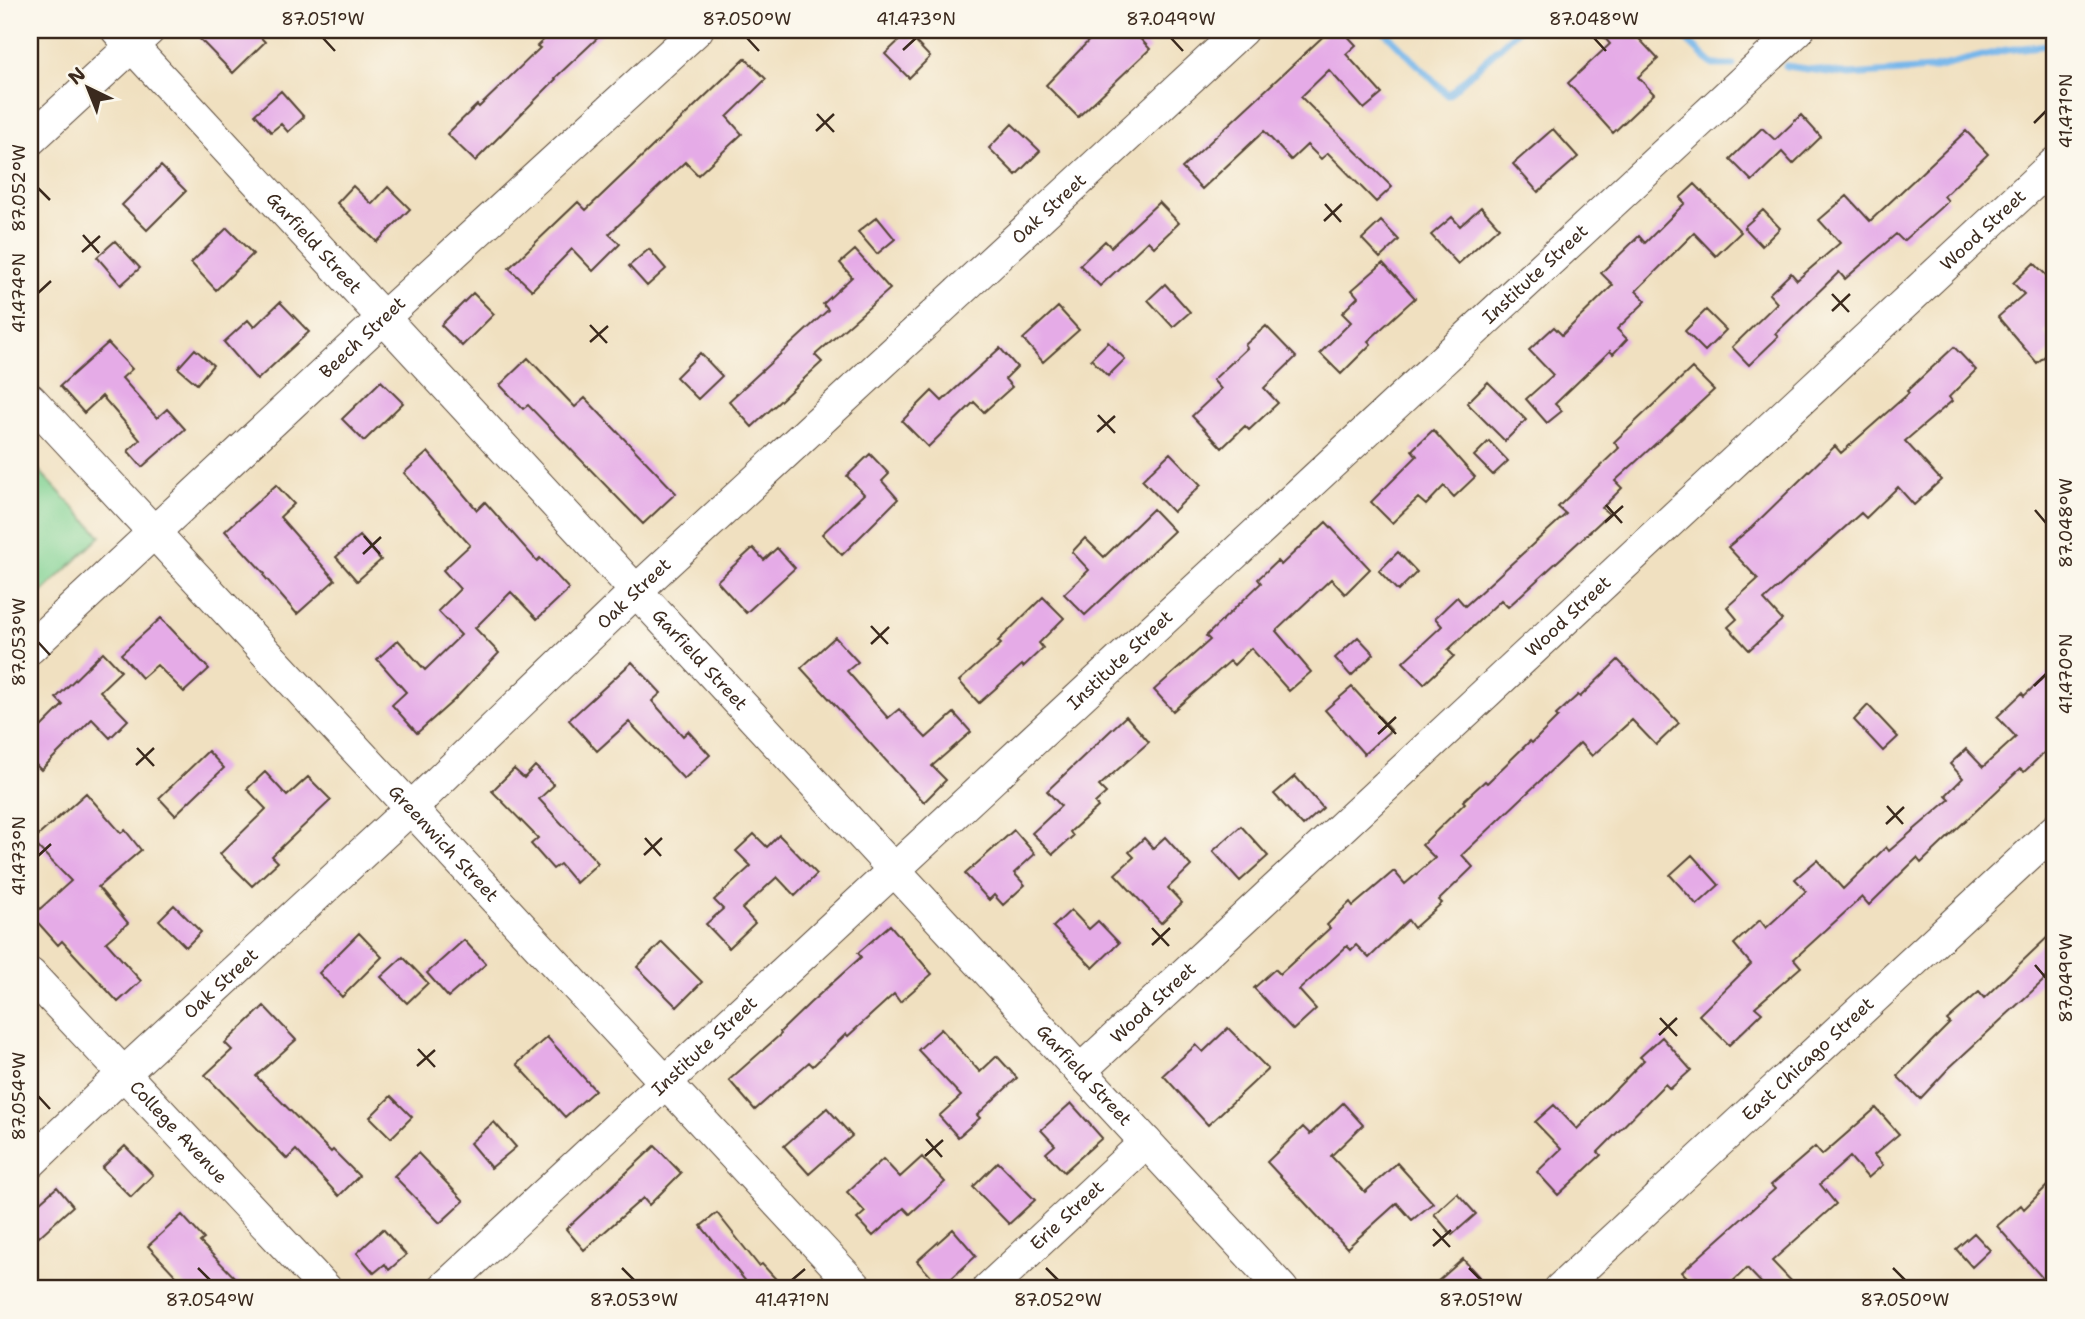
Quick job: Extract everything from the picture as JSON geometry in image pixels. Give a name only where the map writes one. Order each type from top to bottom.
[{"type":"street","name":"Beech Street","points":[[30,648],[383,318],[697,30]]},
{"type":"street","name":"Oak Street","points":[[30,1163],[411,808],[636,591],[1242,30]]},
{"type":"street","name":"Institute Street","points":[[443,1289],[1798,30]]},
{"type":"street","name":"Garfield Street","points":[[132,35],[383,318],[1282,1289]]},
{"type":"street","points":[[30,140],[132,35]]},
{"type":"street","name":"Wood Street","points":[[1080,1071],[2055,163]]},
{"type":"street","name":"Greenwich Street","points":[[30,399],[858,1289]]},
{"type":"street","name":"East Chicago Street","points":[[1560,1289],[2055,830]]},
{"type":"street","name":"College Avenue","points":[[30,974],[326,1289]]},
{"type":"street","name":"Erie Street","points":[[988,1289],[1146,1142]]},
{"type":"green space","points":[[30,461],[101,536],[30,604]]},
{"type":"building","points":[[191,30],[254,30],[265,42],[233,73]]},
{"type":"building","points":[[554,30],[606,30],[555,78],[475,161],[447,134],[540,48],[537,46]]},
{"type":"building","points":[[1099,30],[1132,30],[1150,49],[1078,117],[1046,85]]},
{"type":"building","points":[[1330,30],[1342,30],[1356,45],[1346,54],[1382,94],[1364,109],[1329,70],[1301,97],[1392,187],[1376,202],[1328,153],[1321,159],[1307,145],[1291,160],[1264,131],[1202,189],[1182,168]]},
{"type":"building","points":[[1598,30],[1631,30],[1658,59],[1638,77],[1654,94],[1613,133],[1568,83],[1610,44]]},
{"type":"building","points":[[907,33],[930,57],[909,78],[885,54]]},
{"type":"building","points":[[745,58],[766,79],[727,117],[742,134],[698,175],[685,162],[609,234],[620,244],[593,271],[572,249],[532,290],[509,268],[578,202],[586,210]]},
{"type":"building","points":[[281,91],[304,117],[288,132],[281,124],[271,132],[255,114]]},
{"type":"building","points":[[1801,115],[1821,137],[1793,164],[1782,152],[1752,181],[1730,159],[1762,128],[1775,140]]},
{"type":"building","points":[[1012,124],[1040,151],[1016,175],[989,148]]},
{"type":"building","points":[[1553,129],[1578,157],[1538,192],[1513,164]]},
{"type":"building","points":[[1966,131],[1988,154],[1944,196],[1948,201],[1903,241],[1896,234],[1845,279],[1839,272],[1775,334],[1778,337],[1749,365],[1732,347],[1777,303],[1769,294],[1791,273],[1797,280],[1840,243],[1819,220],[1847,196],[1870,221]]},
{"type":"building","points":[[161,166],[186,191],[147,230],[122,205]]},
{"type":"building","points":[[1695,184],[1741,232],[1716,256],[1694,233],[1636,291],[1646,301],[1617,329],[1627,339],[1613,354],[1610,351],[1555,404],[1562,411],[1547,423],[1526,399],[1553,375],[1529,350],[1554,327],[1562,335],[1613,285],[1601,273],[1639,236],[1645,243],[1685,203],[1680,198]]},
{"type":"building","points":[[353,186],[372,204],[388,187],[410,209],[377,242],[337,203]]},
{"type":"building","points":[[1159,202],[1179,223],[1154,247],[1148,241],[1100,286],[1080,265],[1105,241],[1111,247]]},
{"type":"building","points":[[1481,207],[1499,227],[1458,264],[1431,235],[1452,217],[1460,226]]},
{"type":"building","points":[[1763,210],[1780,228],[1762,246],[1744,227]]},
{"type":"building","points":[[877,217],[895,239],[877,254],[858,232]]},
{"type":"building","points":[[1381,221],[1399,240],[1380,258],[1362,239]]},
{"type":"building","points":[[227,228],[253,254],[216,290],[191,263]]},
{"type":"building","points":[[115,241],[140,268],[121,285],[97,257]]},
{"type":"building","points":[[649,249],[666,269],[647,286],[629,266]]},
{"type":"building","points":[[855,250],[890,289],[815,355],[822,362],[752,427],[729,401],[828,310],[823,304],[852,277],[840,263]]},
{"type":"building","points":[[1383,263],[1415,298],[1368,341],[1371,344],[1341,374],[1320,353],[1351,322],[1342,313],[1358,297],[1352,290]]},
{"type":"building","points":[[2034,263],[2055,284],[2055,321],[2044,332],[2055,347],[2037,363],[1998,317],[2024,294],[2013,283]]},
{"type":"building","points":[[1165,284],[1190,312],[1173,327],[1148,300]]},
{"type":"building","points":[[473,293],[494,314],[462,346],[441,325]]},
{"type":"building","points":[[280,302],[309,332],[257,380],[224,342],[248,320],[254,327]]},
{"type":"building","points":[[1058,307],[1079,330],[1043,362],[1023,339]]},
{"type":"building","points":[[1706,310],[1726,330],[1705,351],[1685,331]]},
{"type":"building","points":[[1266,326],[1296,357],[1264,388],[1278,403],[1249,430],[1245,426],[1222,448],[1192,416],[1221,389],[1213,380]]},
{"type":"building","points":[[1108,342],[1125,359],[1108,376],[1091,359]]},
{"type":"building","points":[[108,343],[132,369],[122,378],[157,418],[167,409],[185,429],[142,467],[128,451],[140,440],[102,396],[84,413],[60,386]]},
{"type":"building","points":[[1954,347],[1976,370],[1949,397],[1952,401],[1905,441],[1941,480],[1914,505],[1898,487],[1866,518],[1861,513],[1764,600],[1782,620],[1749,650],[1728,627],[1737,619],[1727,607],[1758,579],[1728,547],[1835,446],[1841,453],[1909,393],[1907,391]]},
{"type":"building","points":[[1000,348],[1017,367],[1005,379],[1012,387],[984,412],[974,402],[928,447],[902,421],[932,391],[942,401]]},
{"type":"building","points":[[195,349],[213,365],[197,384],[178,368]]},
{"type":"building","points":[[700,353],[722,376],[698,399],[676,377]]},
{"type":"building","points":[[528,358],[575,407],[585,398],[676,493],[643,524],[528,405],[523,409],[500,385]]},
{"type":"building","points":[[1692,368],[1714,390],[1615,481],[1622,488],[1602,508],[1609,514],[1508,607],[1501,600],[1448,650],[1454,656],[1424,684],[1403,662],[1442,626],[1435,618],[1457,597],[1465,606],[1566,514],[1558,507],[1619,448],[1614,442]]},
{"type":"building","points":[[381,381],[403,403],[364,441],[342,419]]},
{"type":"building","points":[[1488,382],[1526,420],[1505,441],[1467,403]]},
{"type":"building","points":[[1433,430],[1475,477],[1454,497],[1444,486],[1426,505],[1418,498],[1392,523],[1371,502],[1417,456],[1412,450]]},
{"type":"building","points":[[1489,441],[1508,461],[1493,475],[1474,456]]},
{"type":"building","points":[[428,452],[477,510],[485,502],[537,561],[540,558],[569,589],[537,619],[511,592],[475,628],[499,653],[453,701],[417,733],[392,705],[406,692],[377,659],[398,640],[425,670],[461,635],[438,611],[460,589],[443,570],[470,545],[404,473]]},
{"type":"building","points":[[1170,453],[1201,485],[1173,512],[1142,480]]},
{"type":"building","points":[[870,454],[889,474],[882,481],[898,499],[842,555],[822,534],[864,494],[847,476]]},
{"type":"building","points":[[276,485],[294,504],[280,517],[335,580],[297,614],[225,531]]},
{"type":"building","points":[[1153,509],[1174,531],[1085,615],[1064,594],[1089,570],[1072,552],[1085,538],[1104,557]]},
{"type":"building","points":[[1326,522],[1370,569],[1345,594],[1331,579],[1276,631],[1311,672],[1289,691],[1251,648],[1234,665],[1230,661],[1173,711],[1154,690],[1210,640],[1206,636],[1261,583],[1258,579],[1277,561],[1281,565]]},
{"type":"building","points":[[360,536],[381,560],[357,581],[336,557]]},
{"type":"building","points":[[753,548],[764,560],[777,548],[795,568],[746,613],[717,581]]},
{"type":"building","points":[[1398,552],[1417,572],[1398,591],[1379,571]]},
{"type":"building","points":[[1043,597],[1064,618],[1039,643],[1043,648],[979,703],[959,681],[1001,644],[998,641]]},
{"type":"building","points":[[161,618],[209,669],[184,692],[157,665],[142,678],[121,654]]},
{"type":"building","points":[[835,637],[858,662],[847,671],[888,718],[899,709],[926,738],[954,713],[971,732],[932,766],[946,780],[924,802],[801,668]]},
{"type":"building","points":[[1358,637],[1374,654],[1351,676],[1335,658]]},
{"type":"building","points":[[103,652],[121,671],[100,691],[128,720],[110,738],[92,719],[41,770],[30,759],[30,738],[63,705],[56,698]]},
{"type":"building","points":[[1618,660],[1679,723],[1656,745],[1632,720],[1592,756],[1580,743],[1462,855],[1473,867],[1439,900],[1442,903],[1414,928],[1408,920],[1369,958],[1356,945],[1351,950],[1347,946],[1299,990],[1316,1009],[1293,1030],[1254,988],[1275,969],[1280,974],[1330,928],[1327,925],[1350,902],[1353,906],[1394,871],[1405,884],[1435,858],[1422,845],[1465,803],[1463,801],[1485,781],[1487,783],[1530,741],[1532,743],[1558,717],[1556,715],[1578,695],[1580,697]]},
{"type":"building","points":[[632,662],[661,693],[652,701],[683,736],[688,731],[710,755],[684,779],[629,722],[597,751],[569,720]]},
{"type":"building","points":[[2055,666],[2055,742],[2024,772],[2020,769],[1921,863],[1917,858],[1869,905],[1862,897],[1794,959],[1801,967],[1755,1007],[1762,1013],[1729,1045],[1699,1015],[1751,964],[1734,944],[1760,920],[1766,928],[1806,891],[1795,879],[1817,860],[1843,889],[1886,847],[1889,851],[1950,799],[1946,795],[1963,778],[1950,764],[1966,749],[1983,767],[2016,737],[1997,717]]},
{"type":"building","points":[[1352,687],[1391,730],[1364,754],[1325,710]]},
{"type":"building","points":[[1868,705],[1898,737],[1883,751],[1854,720]]},
{"type":"building","points":[[1126,716],[1149,742],[1099,786],[1106,793],[1095,803],[1098,807],[1070,832],[1073,836],[1053,854],[1032,833],[1061,806],[1047,791]]},
{"type":"building","points":[[208,751],[224,768],[175,815],[159,798]]},
{"type":"building","points":[[535,766],[554,785],[539,799],[598,863],[576,883],[560,864],[553,869],[531,844],[538,838],[492,791],[514,769],[524,778]]},
{"type":"building","points":[[265,772],[287,796],[308,777],[331,800],[272,856],[278,862],[252,886],[220,854],[266,809],[247,789]]},
{"type":"building","points":[[1295,776],[1323,808],[1303,826],[1274,794]]},
{"type":"building","points":[[86,793],[121,833],[125,830],[141,850],[98,887],[128,923],[106,942],[141,981],[118,1002],[62,941],[58,945],[32,916],[71,881],[32,841]]},
{"type":"building","points":[[1241,826],[1268,856],[1240,881],[1213,851]]},
{"type":"building","points":[[1014,830],[1035,854],[1014,873],[1025,885],[1003,905],[994,895],[989,900],[965,874]]},
{"type":"building","points":[[754,834],[767,847],[779,835],[817,874],[795,896],[777,877],[742,909],[755,923],[729,948],[706,924],[723,909],[714,900],[751,866],[736,851]]},
{"type":"building","points":[[1165,837],[1191,866],[1168,888],[1182,903],[1161,923],[1115,874],[1134,857],[1129,852],[1144,838],[1153,848]]},
{"type":"building","points":[[1692,855],[1719,885],[1697,905],[1670,875]]},
{"type":"building","points":[[174,905],[201,932],[186,947],[159,920]]},
{"type":"building","points":[[1071,910],[1089,929],[1098,921],[1119,943],[1093,968],[1053,927]]},
{"type":"building","points":[[890,925],[932,974],[900,1002],[894,994],[813,1066],[809,1062],[755,1110],[729,1080],[861,957],[858,953]]},
{"type":"building","points":[[2055,930],[2055,970],[1949,1068],[1920,1099],[1897,1076],[1950,1023],[1947,1020],[1979,992],[1984,998]]},
{"type":"building","points":[[359,933],[382,957],[342,997],[319,973]]},
{"type":"building","points":[[464,940],[486,964],[448,997],[427,973]]},
{"type":"building","points":[[662,942],[702,982],[677,1007],[637,967]]},
{"type":"building","points":[[403,957],[428,983],[407,1003],[381,977]]},
{"type":"building","points":[[264,1006],[296,1040],[256,1076],[331,1152],[333,1150],[359,1176],[339,1196],[296,1150],[287,1159],[205,1075],[232,1050],[225,1043]]},
{"type":"building","points":[[1228,1028],[1268,1069],[1208,1125],[1163,1075],[1196,1045],[1203,1052]]},
{"type":"building","points":[[941,1029],[980,1072],[997,1056],[1017,1078],[977,1115],[980,1118],[958,1137],[939,1116],[961,1096],[918,1050]]},
{"type":"building","points":[[547,1037],[595,1090],[565,1117],[517,1064]]},
{"type":"building","points":[[1662,1037],[1691,1070],[1670,1089],[1665,1084],[1598,1152],[1601,1155],[1558,1195],[1537,1172],[1561,1149],[1535,1122],[1554,1105],[1577,1129],[1644,1060],[1640,1057]]},
{"type":"building","points":[[391,1096],[412,1117],[391,1138],[370,1117]]},
{"type":"building","points":[[1071,1103],[1102,1138],[1064,1172],[1046,1153],[1055,1145],[1041,1130]]},
{"type":"building","points":[[1343,1103],[1363,1125],[1331,1156],[1365,1192],[1397,1163],[1433,1203],[1412,1220],[1397,1203],[1347,1248],[1267,1162],[1303,1127],[1310,1134]]},
{"type":"building","points":[[827,1108],[852,1136],[809,1174],[784,1146]]},
{"type":"building","points":[[1876,1108],[1899,1134],[1874,1155],[1883,1165],[1868,1178],[1850,1157],[1820,1184],[1836,1204],[1772,1261],[1799,1289],[1767,1289],[1747,1268],[1725,1289],[1698,1289],[1682,1272],[1775,1189],[1771,1185],[1815,1147],[1822,1155]]},
{"type":"building","points":[[494,1122],[516,1147],[491,1168],[470,1143]]},
{"type":"building","points":[[125,1146],[153,1175],[131,1197],[102,1168]]},
{"type":"building","points":[[655,1146],[681,1173],[649,1205],[643,1198],[584,1250],[566,1229]]},
{"type":"building","points":[[418,1153],[464,1201],[440,1223],[394,1176]]},
{"type":"building","points":[[922,1157],[945,1182],[910,1214],[904,1208],[873,1236],[857,1219],[865,1212],[847,1192],[883,1159],[900,1177]]},
{"type":"building","points":[[998,1162],[1035,1200],[1009,1224],[973,1187]]},
{"type":"building","points":[[2055,1178],[2055,1289],[2052,1289],[1997,1226],[2021,1205],[2024,1209]]},
{"type":"building","points":[[57,1187],[73,1206],[30,1245],[30,1211]]},
{"type":"building","points":[[1457,1193],[1476,1214],[1452,1235],[1434,1214]]},
{"type":"building","points":[[717,1213],[759,1266],[762,1264],[785,1289],[752,1289],[701,1226]]},
{"type":"building","points":[[182,1215],[204,1239],[200,1242],[246,1289],[188,1289],[148,1246]]},
{"type":"building","points":[[383,1229],[406,1255],[389,1270],[385,1264],[374,1273],[357,1253]]},
{"type":"building","points":[[953,1229],[976,1256],[941,1288],[917,1261]]},
{"type":"building","points":[[1974,1233],[1990,1250],[1972,1267],[1956,1249]]},
{"type":"building","points":[[1463,1259],[1481,1279],[1470,1289],[1429,1289]]},
{"type":"waterway","points":[[1383,30],[1448,95],[1518,30]]},
{"type":"waterway","points":[[1676,30],[1713,65],[1733,65]]},
{"type":"waterway","points":[[1786,66],[1850,75],[1931,69],[2006,50],[2055,44]]}]
